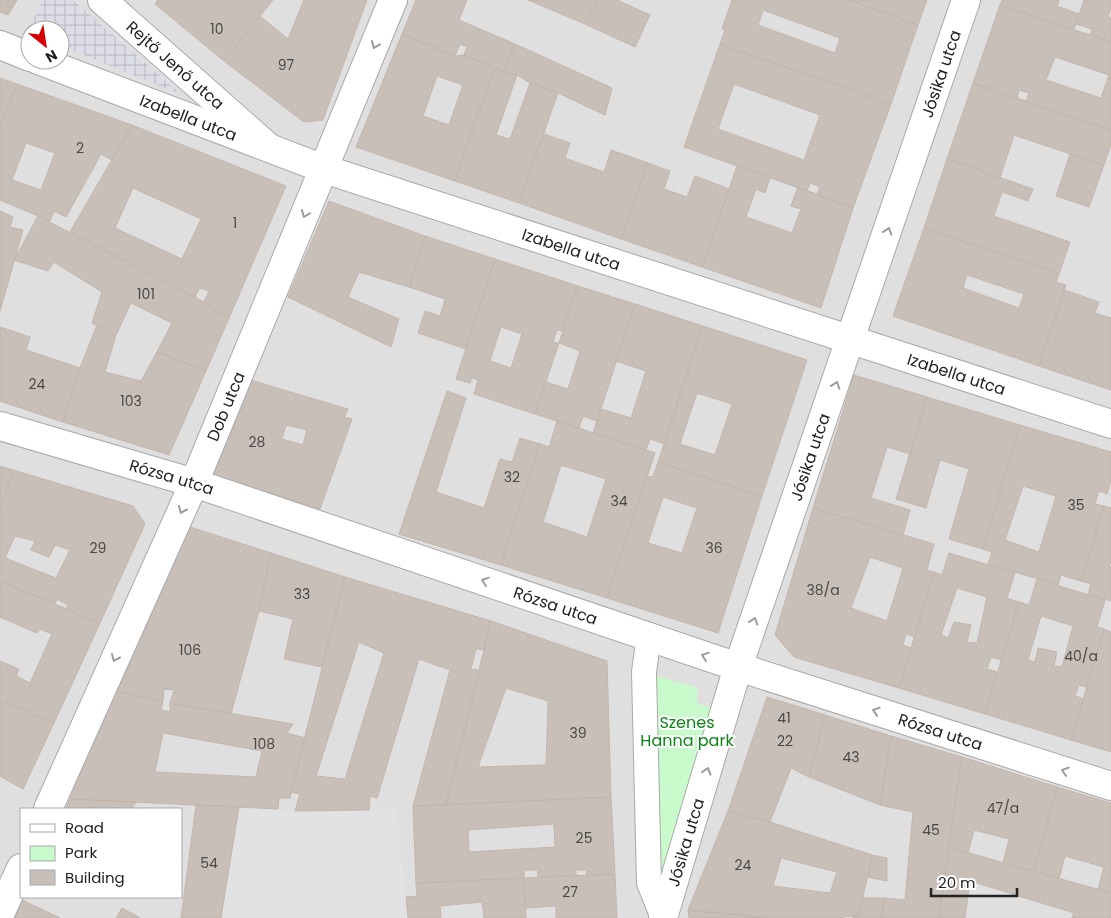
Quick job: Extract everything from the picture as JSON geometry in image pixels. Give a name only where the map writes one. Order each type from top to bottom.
[{"type":"street","name":"Rejtő Jenő utca","points":[[102,0],[270,149]]},
{"type":"street","name":"Dob utca","points":[[48,808],[194,483],[394,0]]},
{"type":"street","name":"Jósika utca","points":[[663,918],[738,667],[966,0]]},
{"type":"street","points":[[0,45],[20,53]]},
{"type":"street","name":"Izabella utca","points":[[64,70],[324,169],[1111,424]]},
{"type":"street","name":"Rózsa utca","points":[[0,426],[194,483],[738,667],[1111,786]]},
{"type":"street","name":"Jósika utca","points":[[649,636],[644,672],[649,883],[663,918]]},
{"type":"street","points":[[0,914],[20,870]]},
{"type":"shaded area","points":[[0,0],[1111,0],[1111,918],[0,918]]},
{"type":"shaded area","points":[[43,0],[73,0],[182,95],[70,49],[70,20],[33,20]]},
{"type":"shaded area","points":[[239,807],[295,811],[398,808],[400,847],[408,918],[221,918]]},
{"type":"green space","name":"Szenes Hanna park","points":[[654,675],[698,688],[696,700],[701,705],[722,711],[672,880],[659,880],[658,730]]},
{"type":"building","points":[[0,0],[17,0],[8,15],[0,12]]},
{"type":"building","points":[[158,0],[273,0],[224,61],[155,4]]},
{"type":"building","points":[[304,0],[367,0],[323,120],[304,122],[224,61],[260,16],[288,39]]},
{"type":"building","points":[[416,0],[467,0],[459,20],[515,44],[504,72],[464,55],[467,47],[460,44],[455,56],[402,34]]},
{"type":"building","points":[[528,0],[597,0],[585,24]]},
{"type":"building","points":[[597,0],[617,0],[650,15],[635,47],[585,24]]},
{"type":"building","points":[[732,0],[849,0],[918,25],[891,104],[720,44],[725,30],[722,29]],"holes":[[[763,10],[840,38],[835,53],[758,25]]]},
{"type":"building","points":[[849,0],[927,0],[918,25]]},
{"type":"building","points":[[1002,0],[1059,0],[1057,6],[1079,14],[1074,30],[1000,5]]},
{"type":"building","points":[[1084,0],[1111,0],[1108,17],[1111,18],[1111,42],[1090,35],[1092,29],[1076,24]]},
{"type":"building","points":[[1000,5],[1111,42],[1111,130],[1026,101],[1029,93],[1019,90],[1017,98],[973,83]],"holes":[[[1055,57],[1109,75],[1101,98],[1046,80]]]},
{"type":"building","points":[[402,34],[455,56],[464,55],[494,68],[455,181],[356,147]],"holes":[[[437,76],[463,85],[449,125],[423,116]]]},
{"type":"building","points":[[515,44],[612,88],[605,115],[558,93],[530,83],[517,75],[504,72]]},
{"type":"building","points":[[720,44],[891,104],[853,208],[817,195],[820,187],[810,183],[807,191],[684,147]],"holes":[[[734,84],[820,115],[804,160],[718,129]]]},
{"type":"building","points":[[494,68],[517,75],[496,135],[510,139],[530,83],[558,93],[519,203],[455,181]]},
{"type":"building","points":[[0,78],[17,84],[0,127]]},
{"type":"building","points":[[973,83],[1111,130],[1111,144],[1104,165],[1014,135],[1000,178],[947,159]]},
{"type":"building","points":[[17,84],[132,125],[112,160],[101,154],[66,217],[54,211],[50,221],[0,200],[0,127]],"holes":[[[26,143],[55,153],[41,190],[12,180]]]},
{"type":"building","points":[[132,125],[286,186],[229,318],[204,302],[209,291],[199,288],[195,297],[70,232]],"holes":[[[133,188],[201,219],[182,259],[115,228]]]},
{"type":"building","points":[[544,134],[570,143],[565,158],[604,172],[611,150],[648,163],[621,239],[519,203]]},
{"type":"building","points":[[1070,154],[1104,165],[1089,207],[1056,196]]},
{"type":"building","points":[[947,159],[1033,189],[1028,201],[1002,192],[994,216],[1070,242],[1059,274],[924,228]]},
{"type":"building","points":[[648,163],[670,171],[664,189],[687,197],[695,176],[729,189],[702,267],[621,239]]},
{"type":"building","points":[[737,166],[770,178],[765,193],[756,189],[746,217],[792,233],[801,209],[791,206],[798,187],[853,208],[821,308],[702,267]]},
{"type":"building","points":[[329,201],[425,236],[409,287],[359,272],[348,297],[399,319],[391,347],[288,297]]},
{"type":"building","points":[[0,211],[13,217],[10,227],[23,230],[0,311]]},
{"type":"building","points":[[38,216],[195,297],[229,318],[206,371],[157,352],[172,323],[131,303],[116,335],[92,323],[102,292],[54,262],[48,271],[14,260]]},
{"type":"building","points":[[924,228],[1059,274],[1056,282],[1066,285],[1039,366],[893,316]],"holes":[[[967,275],[1024,294],[1019,308],[963,288]]]},
{"type":"building","points":[[425,236],[495,259],[466,349],[418,333],[425,311],[440,316],[445,299],[409,287]]},
{"type":"building","points":[[495,259],[578,286],[562,331],[557,330],[553,342],[559,343],[535,414],[474,394],[478,380],[472,378],[470,383],[456,379]],"holes":[[[501,327],[522,334],[511,368],[490,361]]]},
{"type":"building","points":[[578,286],[635,304],[597,421],[583,416],[579,428],[535,414],[546,382],[568,389],[580,351],[559,343]]},
{"type":"building","points":[[1065,290],[1099,302],[1095,313],[1111,318],[1111,390],[1039,366]]},
{"type":"building","points":[[635,304],[703,326],[664,444],[650,439],[646,450],[593,433],[601,409],[631,418],[646,371],[616,361]]},
{"type":"building","points":[[97,325],[116,335],[105,372],[141,381],[157,352],[206,371],[169,455],[63,422],[80,368]]},
{"type":"building","points":[[703,326],[807,360],[762,496],[658,462]],"holes":[[[697,393],[732,404],[715,455],[680,444]]]},
{"type":"building","points":[[0,327],[30,337],[26,350],[80,368],[63,422],[0,401]]},
{"type":"building","points":[[854,375],[927,397],[910,454],[887,447],[871,498],[910,510],[903,535],[813,508]]},
{"type":"building","points":[[250,380],[348,409],[344,417],[352,419],[320,509],[208,474]],"holes":[[[286,425],[307,430],[303,445],[282,439]]]},
{"type":"building","points":[[447,391],[466,398],[436,492],[484,508],[500,459],[512,462],[520,438],[540,444],[501,565],[399,534]]},
{"type":"building","points":[[927,397],[1020,425],[983,549],[949,539],[969,469],[940,460],[926,508],[896,499]]},
{"type":"building","points":[[557,421],[655,453],[607,598],[501,565],[540,444],[549,447]],"holes":[[[561,465],[606,479],[587,537],[543,522]]]},
{"type":"building","points":[[1020,425],[1111,452],[1111,480],[1107,494],[1099,491],[1095,504],[1104,506],[1081,581],[1061,575],[1058,585],[988,564],[992,552],[983,549]],"holes":[[[1023,486],[1056,496],[1039,552],[1005,540]]]},
{"type":"building","points":[[658,462],[762,496],[718,633],[607,598],[647,476],[653,477]],"holes":[[[663,497],[697,508],[682,553],[648,543]]]},
{"type":"building","points":[[0,466],[13,470],[0,511]]},
{"type":"building","points":[[13,470],[133,506],[145,524],[100,623],[65,609],[68,605],[57,599],[55,604],[0,581],[0,511]],"holes":[[[15,536],[35,541],[31,550],[49,557],[55,545],[70,550],[56,578],[5,558]]]},
{"type":"building","points":[[1104,506],[1111,508],[1111,561],[1109,567],[1111,567],[1111,601],[1088,594],[1091,584],[1081,581]]},
{"type":"building","points":[[813,508],[934,544],[927,570],[934,572],[915,637],[906,634],[903,645],[912,648],[899,688],[794,657],[775,635]],"holes":[[[870,557],[903,568],[887,621],[851,608]]]},
{"type":"building","points":[[184,525],[271,553],[259,611],[231,714],[170,703],[174,690],[164,689],[163,701],[114,691]]},
{"type":"building","points":[[271,553],[345,577],[322,667],[284,659],[293,619],[259,611]]},
{"type":"building","points":[[949,553],[1015,573],[1007,598],[1019,602],[1001,660],[991,657],[987,669],[997,672],[985,714],[899,688],[934,572],[942,575]],"holes":[[[957,588],[987,597],[977,643],[967,642],[971,625],[954,622],[948,638],[941,635]]]},
{"type":"building","points":[[345,577],[491,621],[484,650],[476,649],[471,669],[480,670],[446,805],[413,806],[450,670],[419,659],[377,798],[370,796],[369,810],[295,811],[300,794],[291,792]],"holes":[[[359,642],[384,653],[345,779],[316,776]]]},
{"type":"building","points":[[1037,579],[1105,600],[1097,627],[1104,629],[1087,687],[1079,685],[1075,696],[1084,699],[1071,740],[985,714],[1019,602],[1029,605]],"holes":[[[1041,616],[1073,626],[1062,667],[1054,666],[1057,652],[1038,648],[1035,662],[1028,660]]]},
{"type":"building","points":[[0,581],[100,623],[54,723],[0,700],[0,661],[19,669],[16,676],[30,683],[52,634],[40,629],[37,633],[0,617]]},
{"type":"building","points":[[491,621],[607,661],[611,797],[446,805]],"holes":[[[506,688],[548,701],[546,765],[478,767]]]},
{"type":"building","points":[[1104,629],[1111,632],[1111,752],[1071,740]]},
{"type":"building","points":[[114,691],[163,701],[161,710],[170,712],[170,703],[293,724],[287,733],[305,738],[290,798],[279,798],[278,809],[70,799]],"holes":[[[163,733],[262,751],[256,777],[155,772]]]},
{"type":"building","points":[[767,697],[825,715],[809,777],[791,768],[770,822],[728,811]]},
{"type":"building","points":[[0,700],[54,723],[23,789],[0,776]]},
{"type":"building","points":[[825,715],[891,736],[880,805],[809,777]]},
{"type":"building","points":[[891,736],[962,757],[939,918],[881,918],[884,898],[905,900],[913,812],[880,805]]},
{"type":"building","points":[[962,757],[1057,787],[1034,871],[1003,863],[1009,839],[974,830],[968,853],[948,847]]},
{"type":"building","points":[[1057,787],[1111,803],[1111,893],[1098,889],[1104,867],[1065,856],[1059,878],[1034,871]]},
{"type":"building","points":[[611,797],[615,874],[587,875],[586,870],[576,870],[576,875],[538,877],[538,870],[524,870],[524,878],[416,883],[413,806]],"holes":[[[554,824],[555,847],[469,852],[468,830]]]},
{"type":"building","points":[[70,799],[136,802],[132,808],[66,808]]},
{"type":"building","points":[[196,805],[239,807],[221,918],[181,918]]},
{"type":"building","points":[[728,811],[770,822],[872,855],[859,916],[843,918],[768,918],[688,910]],"holes":[[[781,858],[837,872],[830,893],[773,886]]]},
{"type":"building","points":[[948,847],[1111,893],[1111,918],[1072,918],[1074,913],[970,881],[965,918],[939,918]]},
{"type":"building","points":[[872,855],[887,858],[887,881],[868,877]]},
{"type":"building","points":[[615,874],[617,918],[556,918],[556,906],[525,908],[524,878]]},
{"type":"building","points":[[524,878],[526,918],[484,918],[482,902],[440,906],[441,918],[408,918],[406,897],[417,896],[416,883]]},
{"type":"building","points":[[863,898],[884,898],[881,918],[853,918],[853,916],[859,916]]},
{"type":"building","points":[[22,900],[60,918],[15,918]]},
{"type":"building","points":[[122,908],[140,918],[116,918]]},
{"type":"building","points":[[688,910],[768,918],[689,918]]}]
